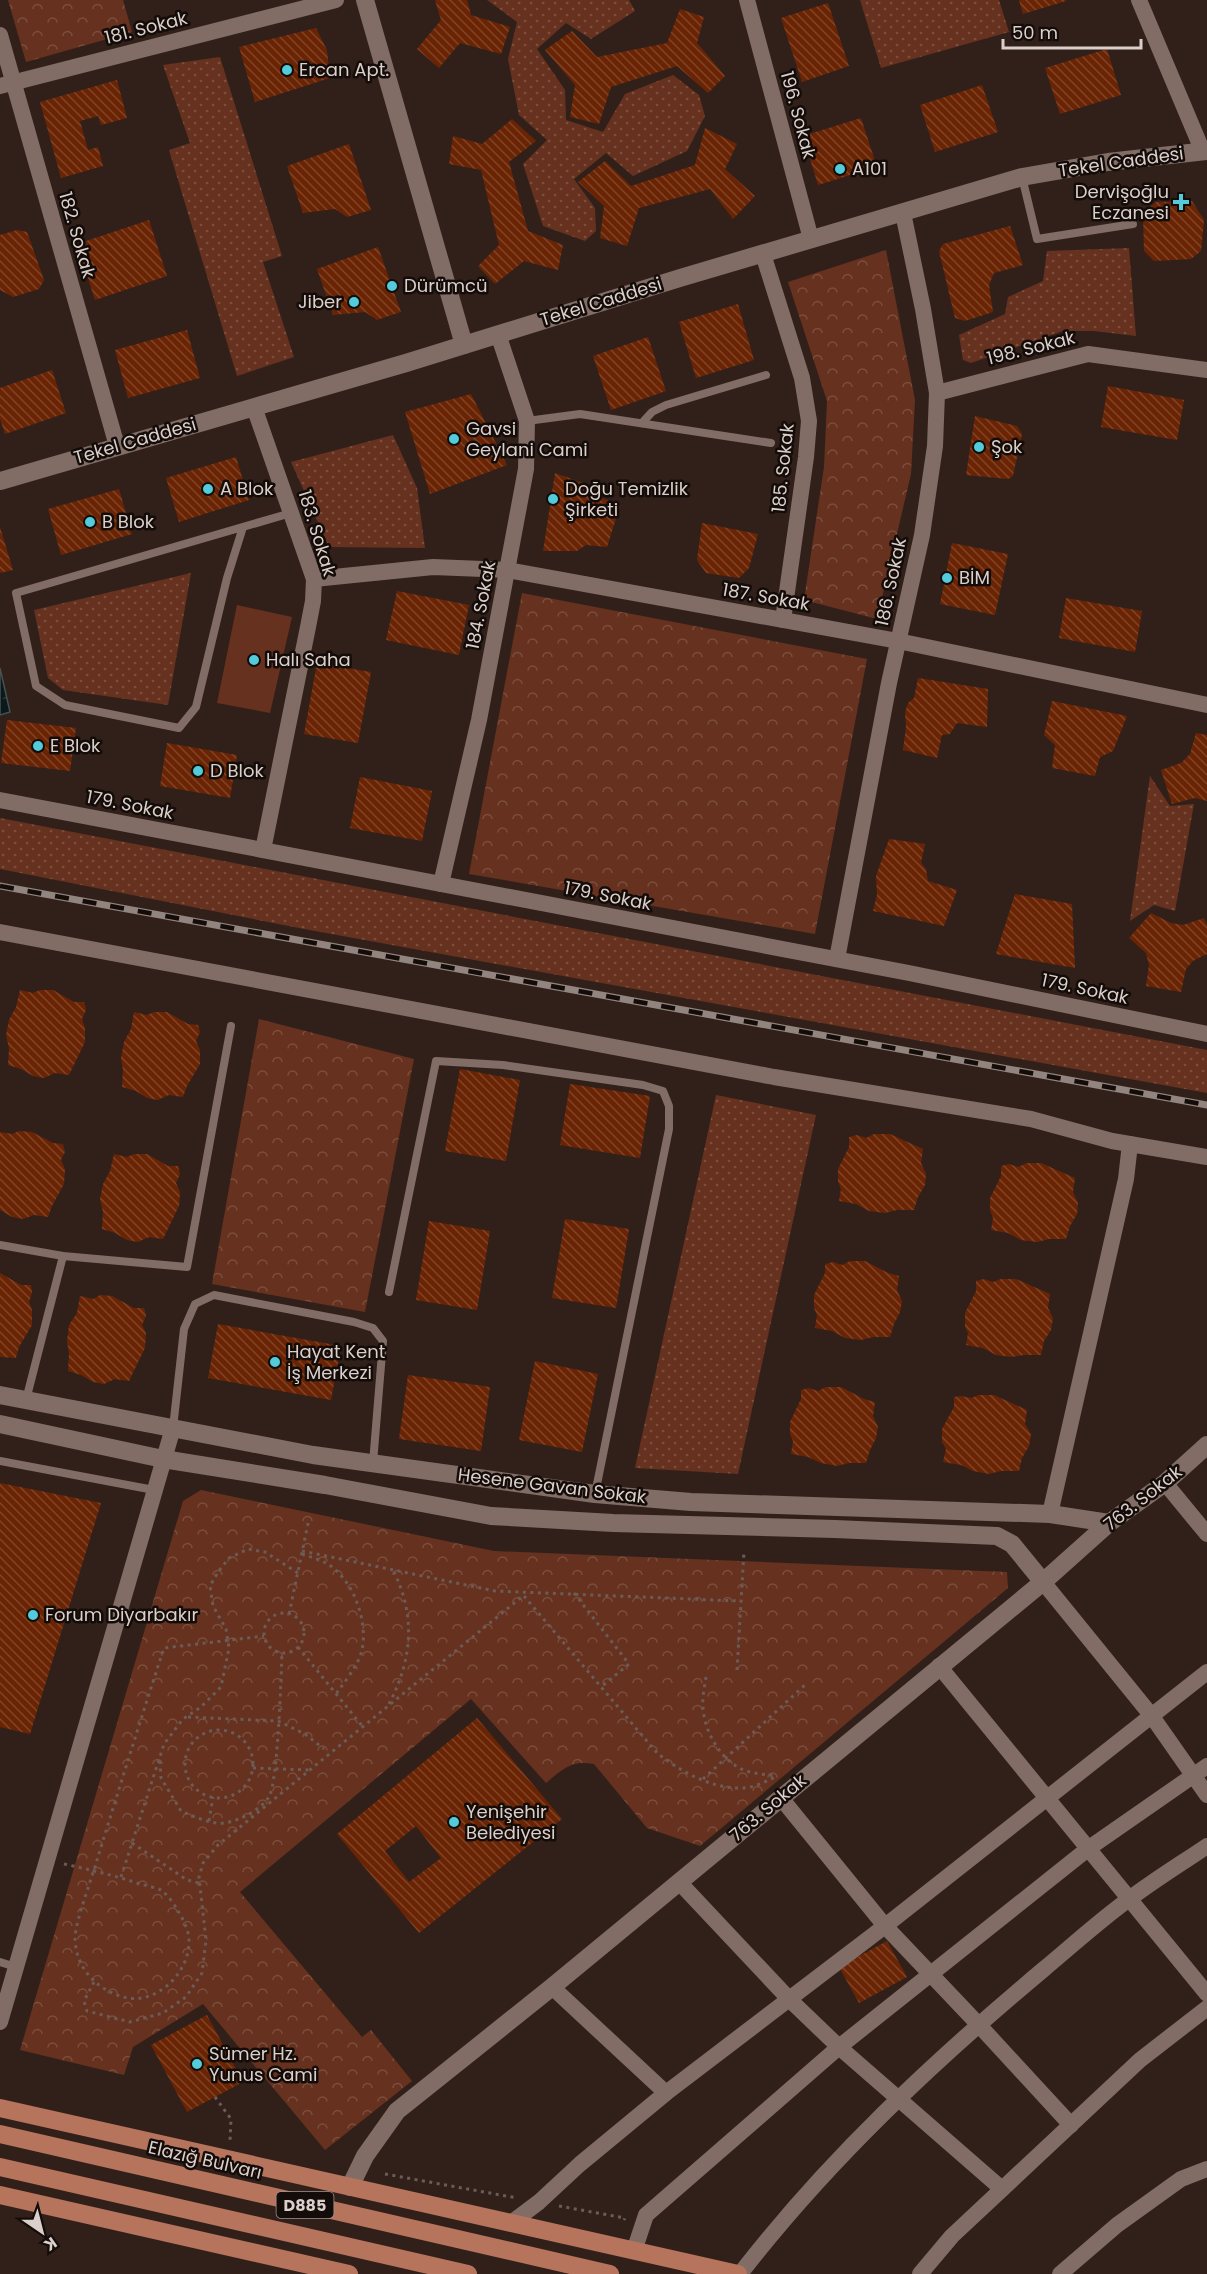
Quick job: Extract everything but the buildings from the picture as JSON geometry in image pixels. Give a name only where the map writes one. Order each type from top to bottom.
[{"type":"highway","points":[[0,2108],[739,2274]]},
{"type":"highway","name":"Elazığ Bulvarı","points":[[0,2134],[610,2274]]},
{"type":"highway","name":"D885","points":[[0,2166],[468,2274]]},
{"type":"highway","points":[[0,2194],[349,2274]]},
{"type":"street","name":"181. Sokak","points":[[6,85],[336,0]]},
{"type":"street","points":[[364,0],[464,345]]},
{"type":"street","name":"196. Sokak","points":[[747,0],[811,240]]},
{"type":"street","points":[[1139,0],[1205,151]]},
{"type":"street","name":"182. Sokak","points":[[0,35],[6,85],[117,446]]},
{"type":"street","name":"Tekel Caddesi","points":[[0,481],[464,345],[1022,177],[1108,162],[1205,151]]},
{"type":"street","name":"186. Sokak","points":[[837,959],[898,640],[923,524],[935,446],[937,393],[923,309],[903,213]]},
{"type":"street","name":"185. Sokak","points":[[763,254],[795,356],[809,421],[807,457],[783,620]]},
{"type":"street","name":"184. Sokak","points":[[441,884],[479,720],[526,469],[527,421],[498,334]]},
{"type":"street","name":"198. Sokak","points":[[937,393],[1088,354],[1207,370]]},
{"type":"street","name":"183. Sokak","points":[[254,407],[314,579],[313,601],[263,850]]},
{"type":"street","name":"187. Sokak","points":[[314,579],[433,567],[508,570],[898,640],[1207,705]]},
{"type":"street","name":"179. Sokak","points":[[0,800],[837,959],[1207,1034]]},
{"type":"street","points":[[0,932],[763,1074],[1031,1119],[1112,1141],[1207,1157]]},
{"type":"street","points":[[1050,1514],[1126,1179],[1130,1144]]},
{"type":"street","name":"Hesene Gavan Sokak","points":[[0,1395],[313,1455],[595,1494],[691,1502],[1050,1514],[1109,1523]]},
{"type":"street","points":[[0,1424],[163,1459],[491,1515],[612,1523],[997,1536],[1012,1544],[1150,1715],[1207,1795]]},
{"type":"street","points":[[0,2022],[8,1964],[47,1860],[172,1428]]},
{"type":"street","name":"763. Sokak","points":[[350,2187],[365,2156],[397,2111],[552,1987],[781,1798],[1042,1582],[1109,1523],[1165,1483],[1207,1445]]},
{"type":"street","points":[[1165,1483],[1207,1534]]},
{"type":"street","points":[[939,1666],[1207,1994]]},
{"type":"street","points":[[511,2223],[539,2202],[580,2164],[666,2093],[790,2000],[1207,1672]]},
{"type":"street","points":[[634,2251],[645,2215],[839,2047],[1089,1848],[1207,1766]]},
{"type":"street","points":[[781,1798],[885,1926],[1071,2125]]},
{"type":"street","points":[[739,2274],[773,2230],[898,2099],[978,2024],[1130,1898],[1207,1846]]},
{"type":"street","points":[[679,1882],[790,2000],[839,2047],[1002,2189]]},
{"type":"street","points":[[552,1987],[666,2093]]},
{"type":"street","points":[[921,2274],[952,2236],[1140,2060],[1207,2008]]},
{"type":"street","points":[[1060,2274],[1117,2225],[1181,2179],[1207,2169]]},
{"type":"lane","points":[[1022,177],[1036,239],[1133,224]]},
{"type":"lane","points":[[642,423],[652,411],[666,405],[766,375]]},
{"type":"lane","points":[[527,421],[580,414],[771,442]]},
{"type":"lane","points":[[243,527],[227,578],[196,707],[179,728],[65,705],[36,686],[16,593],[291,513]]},
{"type":"lane","points":[[0,1245],[63,1256],[187,1267],[231,1026]]},
{"type":"lane","points":[[389,1292],[436,1060],[503,1065],[643,1085],[663,1091],[669,1106],[669,1129],[595,1494]]},
{"type":"lane","points":[[26,1400],[63,1256]]},
{"type":"lane","points":[[172,1428],[184,1329],[195,1304],[214,1295],[354,1322],[373,1328],[383,1341],[373,1463]]},
{"type":"lane","points":[[0,1461],[154,1490]]},
{"type":"path","points":[[289,1614],[309,1519]]},
{"type":"path","points":[[121,1877],[164,1744],[186,1717],[201,1707],[222,1687],[229,1648],[226,1629],[213,1606],[210,1586],[218,1572],[228,1558],[248,1549],[265,1552],[298,1573]]},
{"type":"path","points":[[737,1670],[744,1551]]},
{"type":"path","points":[[302,1552],[392,1568],[495,1591],[740,1601]]},
{"type":"path","points":[[302,1552],[328,1564],[340,1575],[362,1615],[364,1634],[362,1653],[336,1694]]},
{"type":"path","points":[[388,1706],[402,1675],[409,1641],[408,1614],[402,1588],[392,1568]]},
{"type":"path","points":[[521,1591],[657,1753],[677,1769],[715,1784],[742,1788],[762,1783],[785,1773]]},
{"type":"path","points":[[574,1593],[629,1664],[601,1687]]},
{"type":"path","points":[[94,1982],[84,2001],[87,2011],[130,2022],[163,2013],[186,1996],[202,1973],[206,1940],[199,1877],[203,1863],[218,1845],[524,1596]]},
{"type":"path","points":[[277,1614],[289,1614],[296,1617],[303,1628],[303,1640],[289,1653],[270,1648],[264,1636],[264,1629],[271,1618],[277,1614]]},
{"type":"path","points":[[47,1860],[94,1871],[121,1877],[161,1891],[173,1902],[183,1918],[189,1940],[185,1965],[165,1987],[147,1998],[125,1998],[100,1988],[86,1973],[78,1955],[75,1937],[94,1871],[164,1648],[264,1636]]},
{"type":"path","points":[[298,1647],[363,1726]]},
{"type":"path","points":[[159,1758],[161,1778],[181,1811],[219,1824],[255,1811],[270,1796],[282,1653]]},
{"type":"path","points":[[706,1677],[702,1707],[708,1731],[719,1750],[735,1766],[752,1773],[777,1776]]},
{"type":"path","points":[[702,1779],[807,1683]]},
{"type":"path","points":[[186,1717],[278,1721],[305,1734],[324,1749]]},
{"type":"path","points":[[221,1730],[241,1738],[252,1757],[252,1768],[243,1787],[224,1798],[213,1797],[203,1794],[194,1787],[185,1766],[186,1755],[191,1745],[199,1737],[209,1731],[221,1730]]},
{"type":"path","points":[[252,1768],[311,1770]]},
{"type":"path","points":[[209,1821],[213,1797]]},
{"type":"path","points":[[132,1843],[187,1880],[199,1883]]},
{"type":"path","points":[[215,2097],[231,2119],[230,2141],[240,2144]]},
{"type":"path","points":[[358,2170],[592,2210],[625,2218],[622,2229]]},
{"type":"green space","points":[[8,0],[123,0],[132,32],[26,62]]},
{"type":"green space","points":[[487,0],[629,0],[635,11],[591,39],[566,23],[537,49],[565,90],[566,120],[603,132],[625,94],[673,75],[699,95],[705,116],[687,151],[633,176],[606,153],[574,179],[595,208],[596,231],[585,241],[543,226],[523,164],[547,140],[519,115],[508,59],[517,22]]},
{"type":"green space","points":[[860,0],[999,0],[1009,32],[881,68]]},
{"type":"green space","points":[[220,57],[282,256],[263,262],[294,357],[237,376],[169,150],[190,143],[163,65]]},
{"type":"green space","points":[[1129,248],[1136,336],[1094,331],[1063,331],[971,363],[963,360],[959,335],[1005,314],[1008,297],[1043,281],[1047,251]]},
{"type":"green space","points":[[886,250],[915,400],[911,474],[877,619],[804,600],[824,467],[827,401],[788,282]]},
{"type":"green space","points":[[393,435],[417,488],[425,548],[329,547],[291,462]]},
{"type":"green space","points":[[191,573],[168,705],[63,690],[48,678],[34,610]]},
{"type":"green space","points":[[522,593],[867,659],[815,934],[469,874]]},
{"type":"green space","name":"Halı Saha","points":[[237,605],[292,617],[270,713],[217,703]]},
{"type":"green space","points":[[1150,776],[1170,806],[1194,804],[1175,911],[1154,905],[1130,921]]},
{"type":"green space","points":[[0,818],[1207,1050],[1207,1093],[304,929],[0,869]]},
{"type":"green space","points":[[259,1019],[414,1059],[365,1312],[212,1284]]},
{"type":"green space","points":[[716,1095],[816,1115],[738,1474],[635,1468]]},
{"type":"green space","points":[[201,1490],[494,1551],[1007,1572],[1008,1588],[700,1846],[647,1828],[594,1764],[573,1765],[546,1783],[471,1699],[240,1892],[362,2037],[371,2030],[412,2081],[325,2150],[203,2004],[133,2047],[124,2075],[20,2050],[183,1501]]},
{"type":"water","points":[[0,668],[10,712],[0,715]]},
{"type":"railway","points":[[0,886],[1207,1105]]},
{"type":"place","name":"Ercan Apt.","points":[[287,70]]},
{"type":"place","name":"A101","points":[[840,169]]},
{"type":"place","name":"Dervişoğlu Eczanesi","points":[[1181,202]]},
{"type":"place","name":"Dürümcü","points":[[392,286]]},
{"type":"place","name":"Jiber","points":[[354,302]]},
{"type":"place","name":"Gavsi Geylani Cami","points":[[454,439]]},
{"type":"place","name":"Şok","points":[[979,447]]},
{"type":"place","name":"A Blok","points":[[208,489]]},
{"type":"place","name":"Doğu Temizlik Şirketi","points":[[553,499]]},
{"type":"place","name":"B Blok","points":[[90,522]]},
{"type":"place","name":"BİM","points":[[947,578]]},
{"type":"place","name":"Halı Saha","points":[[254,660]]},
{"type":"place","name":"E Blok","points":[[38,746]]},
{"type":"place","name":"D Blok","points":[[198,771]]},
{"type":"place","name":"Hayat Kent İş Merkezi","points":[[275,1362]]},
{"type":"place","name":"Forum Diyarbakır","points":[[33,1615]]},
{"type":"place","name":"Yenişehir Belediyesi","points":[[454,1822]]},
{"type":"place","name":"Sümer Hz. Yunus Cami","points":[[197,2064]]}]
